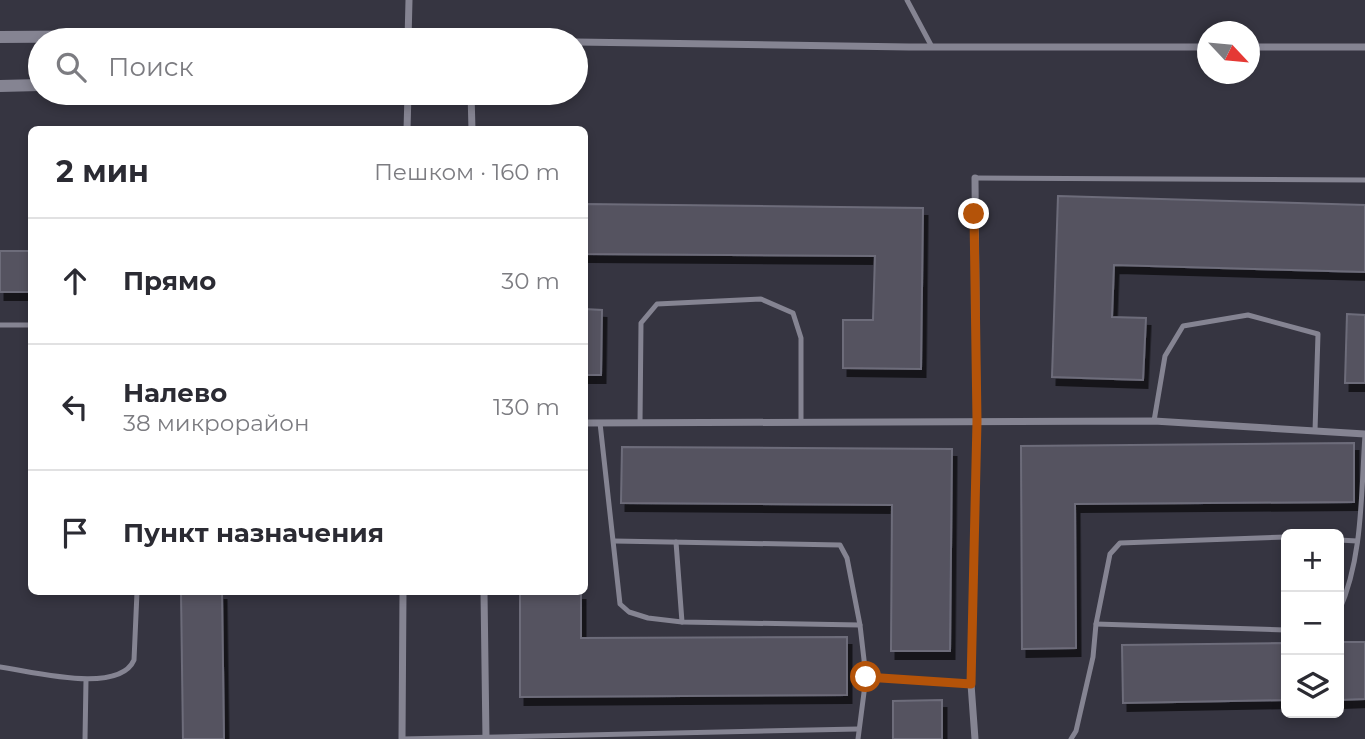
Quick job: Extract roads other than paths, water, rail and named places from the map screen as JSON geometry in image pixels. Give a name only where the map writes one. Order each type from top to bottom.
[{"type":"street","points":[[408,28],[409,0]]},
{"type":"street","points":[[0,37],[28,37]]},
{"type":"street","points":[[588,42],[932,47],[1197,47]]},
{"type":"street","points":[[1260,47],[1365,47]]},
{"type":"street","points":[[0,86],[28,85]]},
{"type":"street","points":[[407,126],[408,105]]},
{"type":"street","points":[[471,105],[472,126]]},
{"type":"street","points":[[975,178],[977,421],[971,684],[975,739]]},
{"type":"street","points":[[588,423],[1154,421],[1365,435]]},
{"type":"street","points":[[402,739],[403,595]]},
{"type":"street","points":[[484,595],[486,738]]},
{"type":"lane","points":[[907,0],[932,47]]},
{"type":"lane","points":[[975,178],[1365,180]]},
{"type":"lane","points":[[640,423],[642,323],[657,304],[761,299],[793,313],[802,338],[801,421]]},
{"type":"lane","points":[[1154,421],[1165,356],[1183,326],[1248,315],[1318,334],[1315,431]]},
{"type":"lane","points":[[0,325],[28,325]]},
{"type":"lane","points":[[600,423],[620,604],[629,612],[648,618],[682,622],[860,625]]},
{"type":"lane","points":[[1344,600],[1357,541],[1365,435]]},
{"type":"lane","points":[[1071,739],[1076,731],[1093,657],[1096,624],[1110,554],[1120,543],[1281,537]]},
{"type":"lane","points":[[1344,540],[1357,541]]},
{"type":"lane","points":[[614,541],[840,545],[847,558],[860,625],[866,677],[858,739]]},
{"type":"lane","points":[[676,542],[682,622]]},
{"type":"lane","points":[[0,667],[86,680],[122,675],[134,660],[137,595]]},
{"type":"lane","points":[[1096,624],[1281,630]]},
{"type":"lane","points":[[866,677],[971,684]]},
{"type":"lane","points":[[85,739],[86,680]]},
{"type":"lane","points":[[402,739],[858,729]]}]
